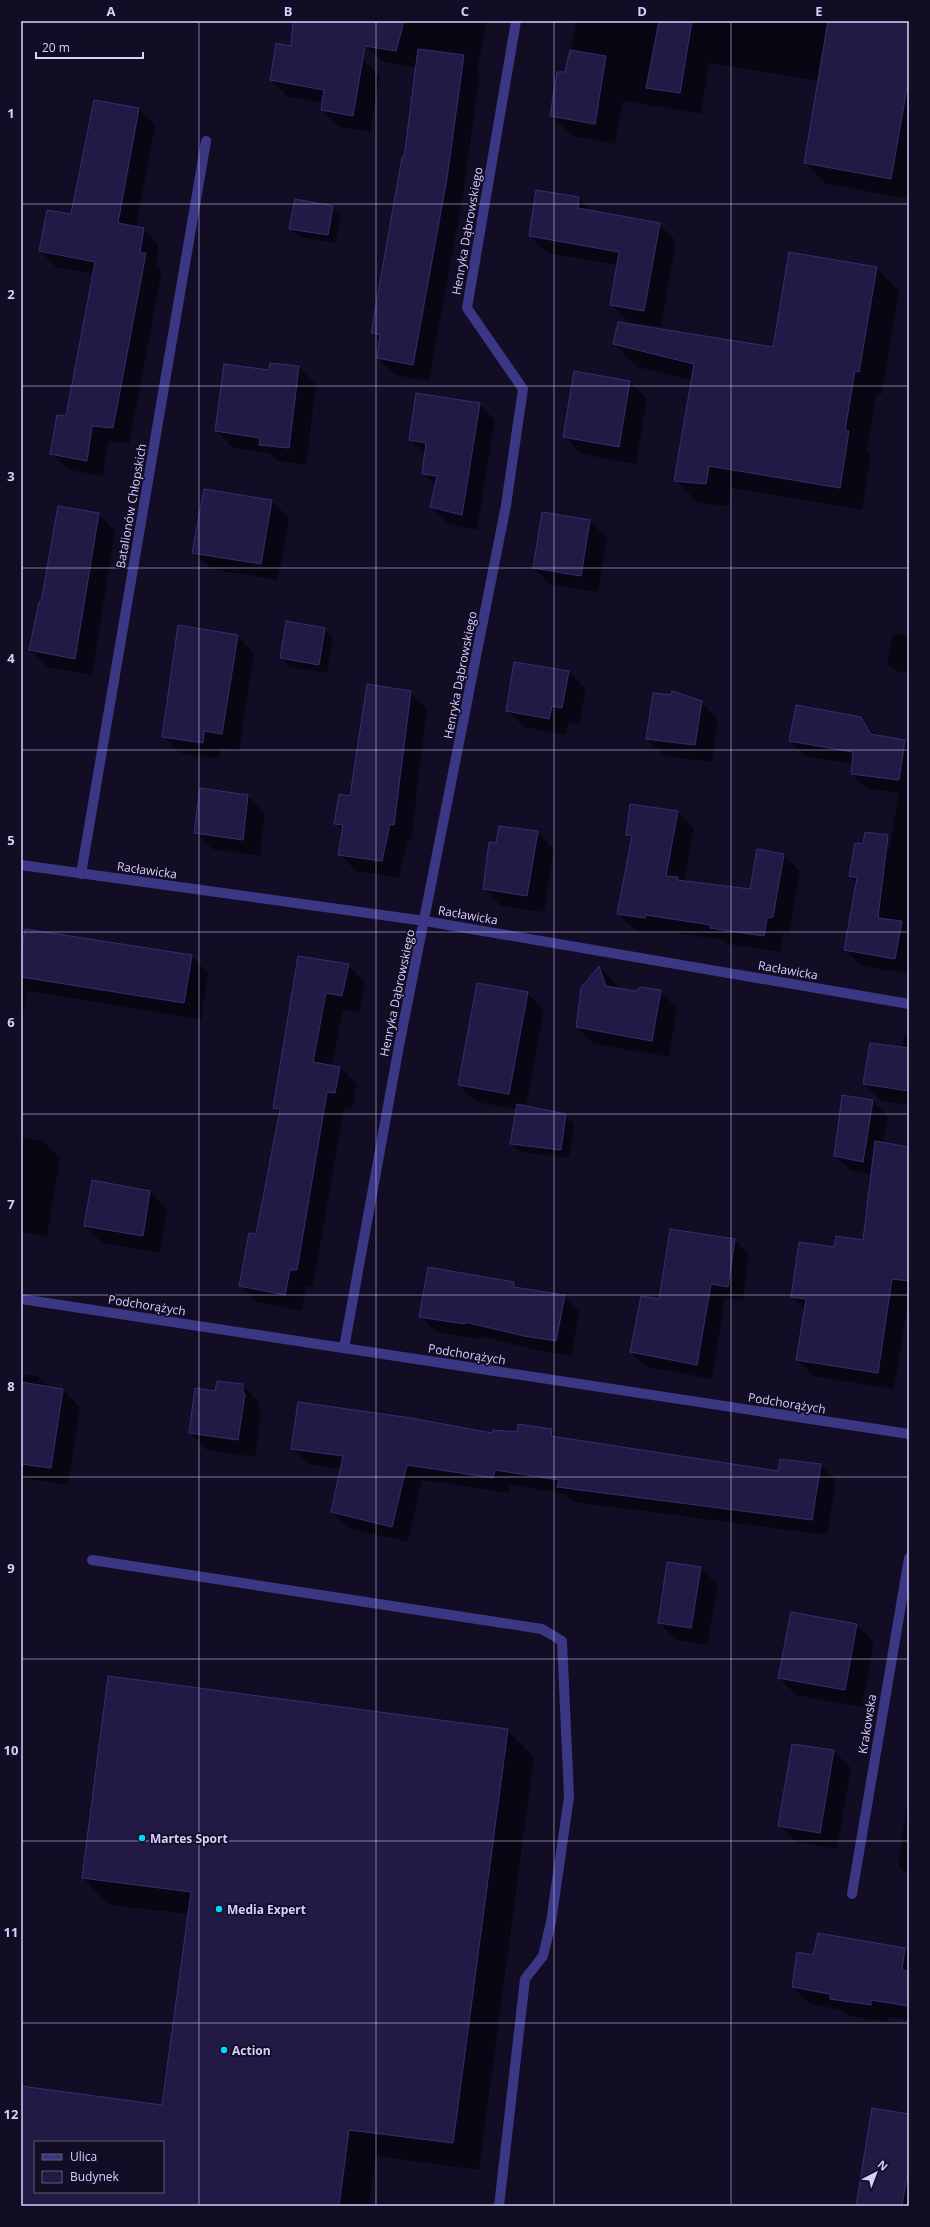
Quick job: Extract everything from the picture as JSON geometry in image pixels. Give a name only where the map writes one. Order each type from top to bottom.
[{"type":"street","name":"Henryka Dąbrowskiego","points":[[344,1348],[399,1046],[426,921],[506,505],[523,390],[467,308],[516,21]]},
{"type":"street","name":"Batalionów Chłopskich","points":[[81,874],[206,141]]},
{"type":"street","name":"Racławicka","points":[[21,865],[426,921],[909,1004]]},
{"type":"street","name":"Podchorążych","points":[[21,1299],[909,1434]]},
{"type":"street","name":"Krakowska","points":[[852,1894],[909,1558]]},
{"type":"street","points":[[92,1560],[542,1629],[562,1642],[569,1797],[551,1922],[543,1956],[526,1979],[499,2206]]},
{"type":"building","points":[[293,21],[404,21],[396,51],[365,46],[353,116],[321,110],[324,90],[270,80],[276,43],[291,46]]},
{"type":"building","points":[[659,21],[692,21],[680,93],[646,88]]},
{"type":"building","points":[[828,21],[909,21],[909,76],[891,179],[804,163]]},
{"type":"building","points":[[418,49],[464,55],[447,178],[413,365],[377,358],[380,335],[371,333],[402,157],[404,157]]},
{"type":"building","points":[[570,50],[606,56],[595,124],[550,116],[557,72],[565,72]]},
{"type":"building","points":[[94,100],[139,108],[118,223],[144,228],[140,253],[146,253],[113,428],[92,426],[87,461],[50,454],[57,415],[66,416],[95,262],[39,251],[47,210],[71,214]]},
{"type":"building","points":[[536,190],[579,197],[578,208],[660,223],[644,311],[610,305],[619,252],[529,236]]},
{"type":"building","points":[[295,199],[333,206],[328,235],[289,229]]},
{"type":"building","points":[[789,252],[877,267],[859,372],[855,371],[845,430],[849,431],[840,488],[709,466],[706,484],[674,481],[694,364],[613,344],[618,322],[773,347]]},
{"type":"building","points":[[270,363],[299,366],[289,448],[259,445],[260,438],[215,431],[224,364],[269,370]]},
{"type":"building","points":[[574,371],[630,381],[619,447],[563,437]]},
{"type":"building","points":[[416,393],[480,403],[462,515],[430,507],[437,476],[422,474],[426,443],[409,440]]},
{"type":"building","points":[[204,489],[272,500],[261,564],[192,553]]},
{"type":"building","points":[[58,506],[99,513],[75,659],[29,650],[39,602],[41,602]]},
{"type":"building","points":[[542,512],[590,520],[581,576],[533,568]]},
{"type":"building","points":[[286,621],[325,628],[319,665],[280,658]]},
{"type":"building","points":[[178,625],[238,635],[222,734],[204,731],[203,743],[162,737]]},
{"type":"building","points":[[514,662],[569,671],[562,708],[552,706],[549,719],[506,711]]},
{"type":"building","points":[[367,684],[411,691],[394,825],[390,824],[382,861],[338,855],[343,825],[334,824],[339,794],[350,796]]},
{"type":"building","points":[[672,691],[702,701],[695,745],[646,739],[653,693],[671,695]]},
{"type":"building","points":[[796,705],[861,717],[871,734],[905,740],[899,780],[851,774],[853,752],[789,741]]},
{"type":"building","points":[[200,788],[248,795],[243,840],[194,833]]},
{"type":"building","points":[[630,804],[678,811],[666,876],[678,877],[677,880],[750,889],[757,849],[784,854],[773,917],[767,918],[764,936],[710,928],[711,925],[646,915],[645,918],[617,914],[632,836],[626,835]]},
{"type":"building","points":[[499,826],[538,831],[527,896],[483,889],[489,842],[496,843]]},
{"type":"building","points":[[865,832],[888,835],[878,918],[902,921],[895,959],[844,950],[857,878],[849,876],[855,843],[863,844]]},
{"type":"building","points":[[25,929],[192,955],[184,1003],[21,977],[21,954]]},
{"type":"building","points":[[298,956],[349,964],[342,996],[326,993],[313,1062],[340,1067],[335,1093],[327,1092],[297,1270],[290,1270],[285,1295],[239,1286],[249,1233],[256,1234],[280,1109],[273,1108]]},
{"type":"building","points":[[599,966],[606,986],[635,991],[641,987],[661,990],[652,1041],[576,1027],[581,988]]},
{"type":"building","points":[[477,983],[528,992],[509,1094],[458,1085]]},
{"type":"building","points":[[870,1043],[909,1048],[909,1091],[863,1084]]},
{"type":"building","points":[[842,1095],[873,1100],[863,1162],[834,1156]]},
{"type":"building","points":[[517,1104],[566,1114],[561,1150],[510,1144]]},
{"type":"building","points":[[875,1141],[909,1147],[909,1281],[892,1279],[878,1373],[796,1360],[806,1299],[791,1297],[799,1242],[834,1247],[836,1236],[863,1240]]},
{"type":"building","points":[[92,1180],[150,1191],[143,1236],[84,1226]]},
{"type":"building","points":[[670,1229],[735,1239],[728,1287],[711,1284],[697,1365],[630,1352],[641,1296],[659,1299]]},
{"type":"building","points":[[428,1267],[514,1282],[514,1287],[565,1295],[556,1341],[524,1336],[465,1322],[465,1324],[419,1317]]},
{"type":"building","points":[[217,1381],[243,1384],[243,1393],[245,1394],[238,1440],[189,1433],[195,1388],[215,1391]]},
{"type":"building","points":[[21,1382],[63,1389],[51,1468],[21,1464]]},
{"type":"building","points":[[298,1402],[411,1418],[492,1433],[493,1430],[517,1432],[518,1424],[552,1429],[551,1436],[778,1471],[780,1459],[821,1464],[812,1520],[557,1487],[559,1480],[495,1470],[493,1478],[407,1465],[392,1527],[331,1512],[343,1456],[291,1449]]},
{"type":"building","points":[[667,1562],[701,1567],[691,1628],[658,1623]]},
{"type":"building","points":[[791,1612],[857,1624],[845,1690],[778,1678]]},
{"type":"building","points":[[108,1676],[508,1729],[453,2143],[349,2130],[339,2206],[21,2206],[21,2086],[162,2105],[191,1892],[82,1878]]},
{"type":"building","points":[[792,1744],[834,1750],[820,1833],[778,1826]]},
{"type":"building","points":[[818,1933],[905,1948],[902,1970],[909,1972],[909,2006],[871,2000],[871,2005],[830,1999],[830,1994],[792,1987],[797,1952],[813,1955]]},
{"type":"building","points":[[872,2108],[909,2114],[909,2164],[902,2206],[856,2206]]},
{"type":"place","name":"Martes Sport","points":[[142,1838]]},
{"type":"place","name":"Media Expert","points":[[219,1909]]},
{"type":"place","name":"Action","points":[[224,2050]]}]
